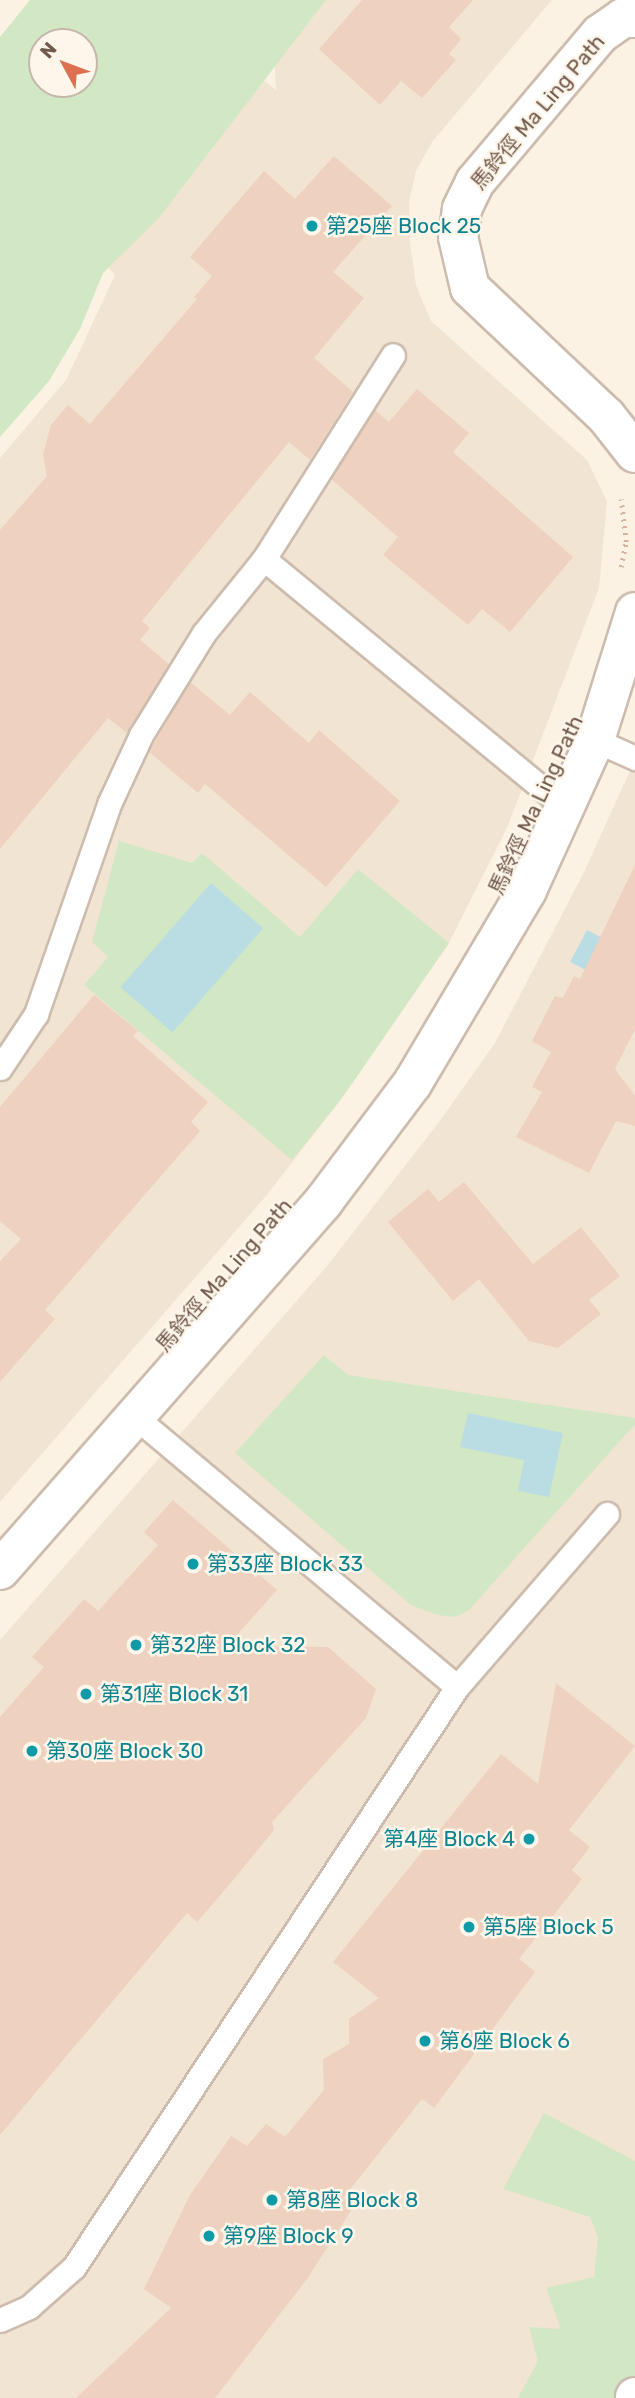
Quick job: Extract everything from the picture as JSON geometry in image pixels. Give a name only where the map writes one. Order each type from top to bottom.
[{"type":"street","name":"馬鈴徑 Ma Ling Path","points":[[635,18],[623,18],[600,34],[475,182],[462,209],[458,237],[470,288],[620,410],[635,453]]},
{"type":"street","name":"馬鈴徑 Ma Ling Path","points":[[0,1570],[133,1415],[324,1201],[412,1084],[502,936],[564,806],[595,740],[635,611]]},
{"type":"lane","points":[[0,1068],[36,1014],[109,804],[141,735],[204,633],[264,559],[393,355]]},
{"type":"lane","points":[[264,559],[564,806]]},
{"type":"lane","points":[[595,740],[635,758]]},
{"type":"lane","points":[[133,1415],[457,1687]]},
{"type":"lane","points":[[0,2320],[29,2307],[74,2267],[107,2222],[457,1687],[607,1514]]},
{"type":"path","points":[[618,489],[625,511],[621,569]]},
{"type":"shaded area","points":[[293,0],[552,0],[432,142],[416,171],[409,202],[410,242],[416,285],[431,321],[587,460],[607,501],[599,588],[507,828],[449,943],[342,1098],[266,1196],[0,1502],[0,458],[66,380],[115,275],[83,240],[237,59],[276,90],[273,28]]},
{"type":"shaded area","points":[[635,760],[635,2247],[568,2398],[0,2398],[0,1640],[327,1266],[439,1122],[495,1043],[583,874]]},
{"type":"green space","points":[[30,0],[326,0],[158,219],[103,273],[80,329],[49,381],[0,437],[0,37]]},
{"type":"green space","points":[[119,841],[192,863],[202,853],[300,937],[358,869],[449,943],[342,1098],[292,1160],[84,985],[108,957],[92,942]]},
{"type":"green space","points":[[324,1355],[348,1375],[635,1418],[635,1424],[468,1611],[455,1617],[437,1615],[411,1605],[235,1453]]},
{"type":"green space","points":[[544,2113],[635,2161],[635,2398],[518,2398],[538,2361],[529,2327],[561,2329],[546,2288],[594,2277],[598,2237],[590,2217],[503,2189]]},
{"type":"water","points":[[211,883],[263,928],[173,1032],[120,987]]},
{"type":"water","points":[[587,930],[635,955],[635,995],[570,962]]},
{"type":"water","points":[[468,1413],[563,1433],[549,1497],[518,1491],[524,1460],[460,1447]]},
{"type":"building","points":[[362,0],[473,0],[449,27],[461,39],[449,54],[456,60],[422,98],[401,81],[380,105],[319,49]]},
{"type":"building","points":[[334,156],[392,206],[333,272],[364,298],[314,358],[353,392],[310,460],[289,442],[142,621],[150,628],[140,640],[169,664],[127,733],[108,718],[0,849],[0,530],[47,476],[43,454],[51,425],[68,405],[90,424],[197,299],[194,297],[212,276],[190,257],[264,171],[295,199]]},
{"type":"building","points":[[417,389],[469,433],[453,452],[573,557],[510,632],[482,609],[468,625],[383,555],[398,537],[331,479],[375,410],[389,422]]},
{"type":"building","points":[[190,682],[230,715],[250,692],[309,743],[319,730],[400,801],[326,887],[205,784],[198,793],[149,752]]},
{"type":"building","points":[[635,865],[635,1029],[615,1069],[635,1096],[635,1126],[616,1121],[589,1173],[516,1137],[542,1092],[532,1087],[551,1052],[532,1041],[555,996],[563,998],[574,976],[580,979]]},
{"type":"building","points":[[94,995],[138,1031],[133,1036],[208,1102],[191,1122],[200,1131],[45,1310],[55,1319],[0,1382],[0,1261],[21,1239],[0,1221],[0,1107]]},
{"type":"building","points":[[464,1182],[533,1264],[581,1227],[620,1276],[589,1300],[601,1314],[558,1348],[529,1341],[479,1279],[453,1301],[388,1222],[428,1189],[439,1202]]},
{"type":"building","points":[[173,1500],[277,1590],[227,1646],[328,1647],[376,1689],[366,1718],[272,1822],[274,1830],[230,1884],[197,1922],[187,1913],[0,2135],[0,1717],[44,1667],[32,1657],[84,1599],[98,1611],[158,1545],[144,1532]]},
{"type":"building","points":[[556,1683],[635,1746],[569,1830],[590,1847],[572,1870],[582,1879],[519,1959],[535,1972],[434,2108],[422,2099],[343,2198],[354,2206],[307,2279],[215,2398],[76,2398],[171,2308],[144,2289],[190,2195],[231,2136],[247,2146],[266,2124],[285,2137],[324,2090],[323,2059],[349,2044],[349,2019],[379,1998],[333,1962],[501,1754],[538,1784]]},
{"type":"place","name":"第25座 Block 25","points":[[312,226]]},
{"type":"place","name":"第33座 Block 33","points":[[193,1564]]},
{"type":"place","name":"第32座 Block 32","points":[[136,1645]]},
{"type":"place","name":"第31座 Block 31","points":[[86,1694]]},
{"type":"place","name":"第30座 Block 30","points":[[32,1751]]},
{"type":"place","name":"第4座 Block 4","points":[[529,1839]]},
{"type":"place","name":"第5座 Block 5","points":[[469,1927]]},
{"type":"place","name":"第6座 Block 6","points":[[425,2041]]},
{"type":"place","name":"第8座 Block 8","points":[[272,2200]]},
{"type":"place","name":"第9座 Block 9","points":[[209,2236]]}]
